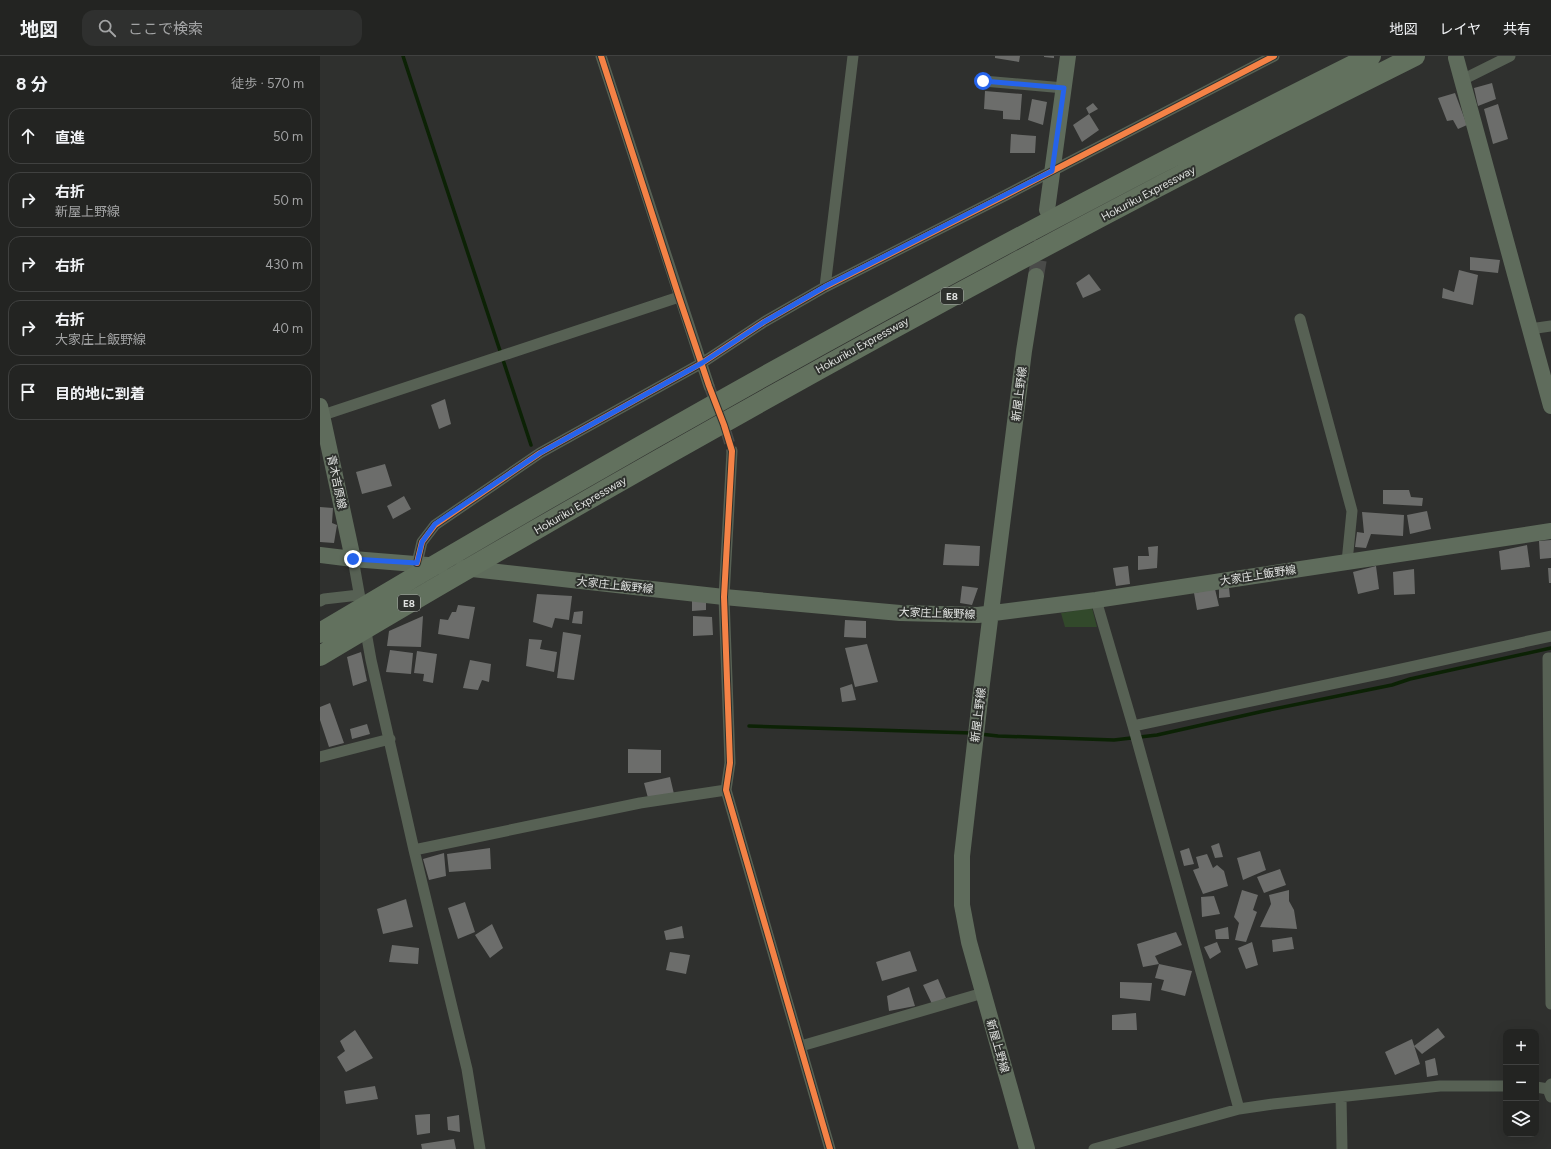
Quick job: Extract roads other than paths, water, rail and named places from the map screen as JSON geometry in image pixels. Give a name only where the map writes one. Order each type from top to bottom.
[{"type":"highway","name":"Hokuriku Expressway","points":[[320,633],[464,547],[723,399],[1000,247],[1371,56]]},
{"type":"highway","name":"Hokuriku Expressway","points":[[320,656],[735,415],[862,345],[1010,265],[1278,124],[1415,56]]},
{"type":"main road","points":[[1046,210],[1068,56]]},
{"type":"main road","points":[[1456,58],[1551,406]]},
{"type":"main road","name":"新屋上野線","points":[[1027,1149],[969,942],[962,904],[962,856],[1024,351],[1036,276]]},
{"type":"main road","name":"青木吉原線","points":[[322,410],[353,559]]},
{"type":"main road","name":"大家庄上飯野線","points":[[320,555],[353,559],[417,563],[724,597],[900,613],[978,615],[1096,600],[1551,531]]},
{"type":"street","points":[[601,56],[709,386]]},
{"type":"street","points":[[826,286],[853,56]]},
{"type":"street","points":[[417,563],[422,542],[435,524],[540,453],[702,363],[764,322],[826,286],[1274,56]]},
{"type":"street","points":[[1462,80],[1510,56]]},
{"type":"street","points":[[983,81],[1064,88]]},
{"type":"street","points":[[322,410],[679,297]]},
{"type":"street","points":[[1300,319],[1352,511],[1346,562]]},
{"type":"street","points":[[1530,329],[1551,326]]},
{"type":"street","points":[[732,451],[724,597],[730,763],[726,790],[830,1149]]},
{"type":"street","points":[[353,559],[371,660],[414,850],[467,1069],[480,1149]]},
{"type":"street","points":[[320,601],[324,599],[360,595]]},
{"type":"street","points":[[1096,600],[1133,726],[1239,1109]]},
{"type":"street","points":[[1133,726],[1551,636]]},
{"type":"street","points":[[1551,658],[1548,658],[1551,1004]]},
{"type":"street","points":[[320,757],[390,739]]},
{"type":"street","points":[[414,850],[640,803],[726,790]]},
{"type":"street","points":[[801,1046],[983,993]]},
{"type":"street","points":[[1094,1149],[1239,1109],[1272,1104],[1440,1086],[1503,1086]]},
{"type":"street","points":[[1539,1087],[1550,1090]]},
{"type":"street","points":[[1341,1097],[1342,1149]]},
{"type":"waterway","points":[[403,56],[531,445]]},
{"type":"waterway","points":[[980,734],[1114,740],[1157,735],[1264,711],[1392,685],[1410,679],[1551,648]]},
{"type":"waterway","points":[[749,726],[972,733]]},
{"type":"tunnel","points":[[1036,276],[1042,241]]},
{"type":"tunnel","points":[[709,386],[732,451]]}]
